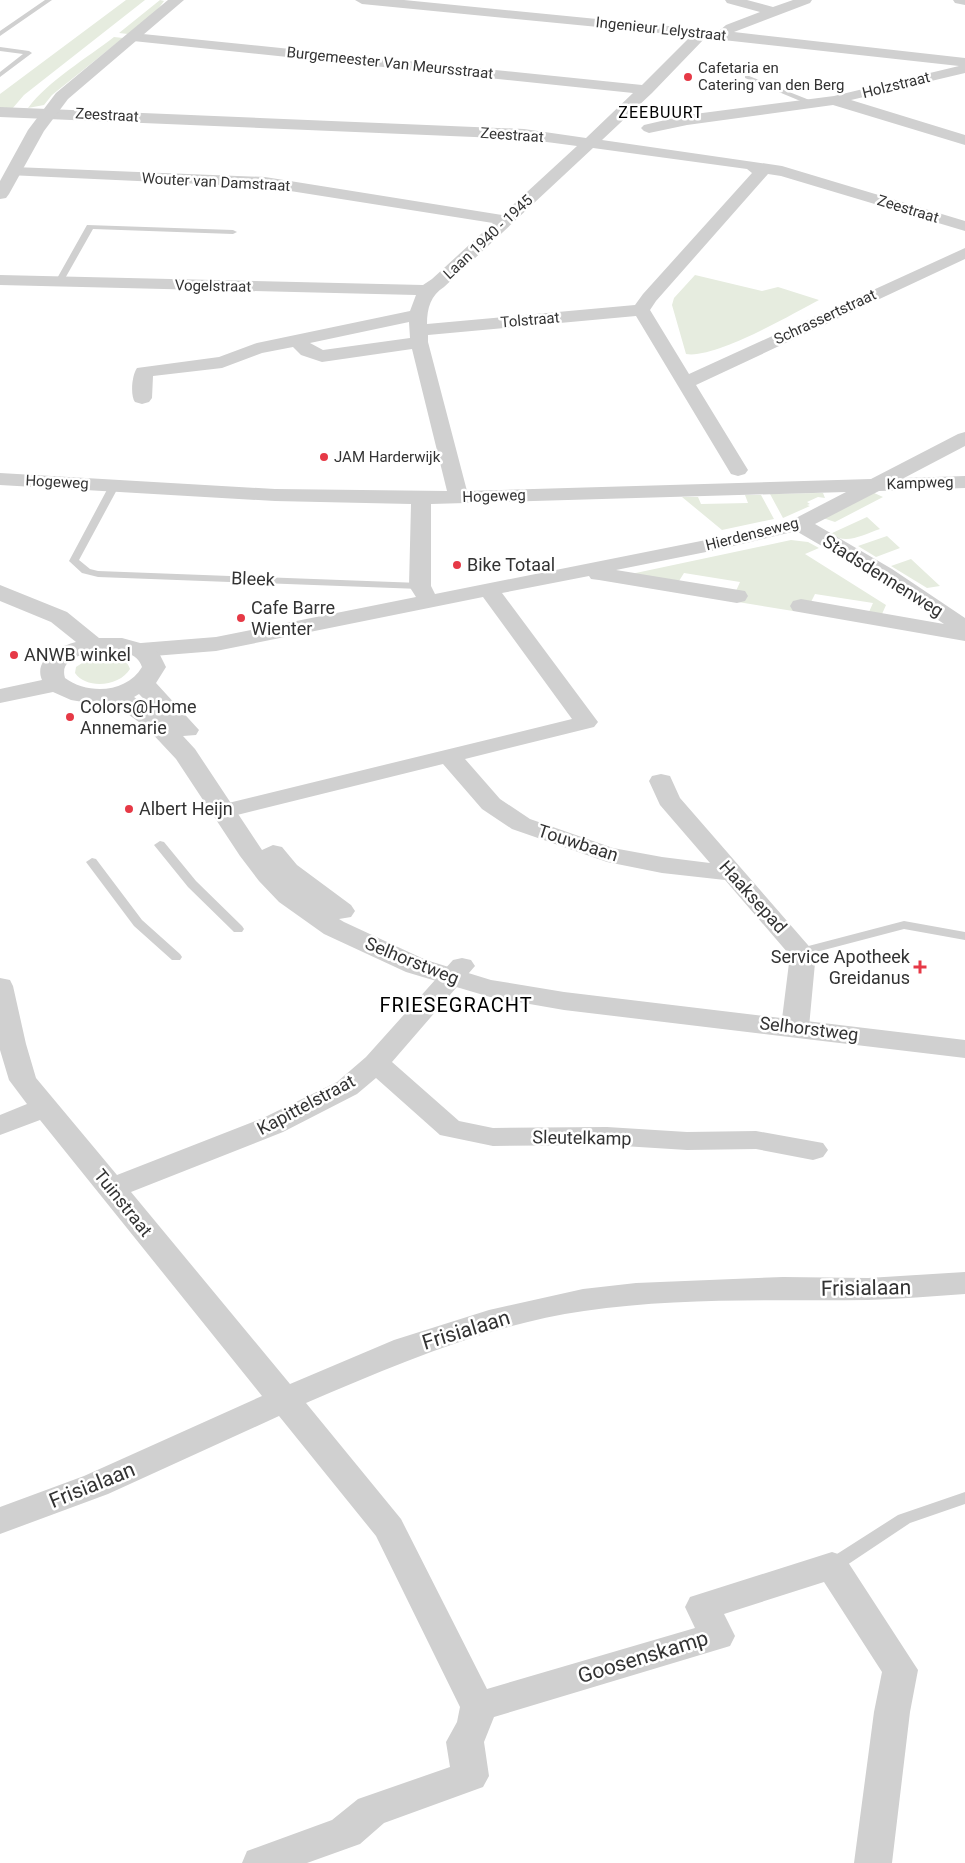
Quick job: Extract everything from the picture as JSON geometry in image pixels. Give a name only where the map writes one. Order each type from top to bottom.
[{"type":"street","points":[[0,194],[36,130],[62,96],[177,0]]},
{"type":"street","name":"Ingenieur Lelystraat","points":[[362,0],[722,35],[963,64]]},
{"type":"street","points":[[441,8],[464,0]]},
{"type":"street","points":[[732,0],[776,12]]},
{"type":"street","points":[[960,0],[965,2]]},
{"type":"street","points":[[722,35],[731,28],[776,12],[796,1]]},
{"type":"street","name":"Laan 1940 - 1945","points":[[419,329],[427,290],[438,283],[591,143],[647,90],[702,33]]},
{"type":"street","name":"Burgemeester Van Meursstraat","points":[[133,36],[647,90]]},
{"type":"street","name":"Holzstraat","points":[[649,128],[687,120],[834,100],[963,64]]},
{"type":"street","points":[[834,100],[965,140]]},
{"type":"street","name":"Zeestraat","points":[[0,112],[48,112],[524,134],[752,165],[760,169],[782,171],[965,226]]},
{"type":"street","points":[[738,470],[641,310],[760,174],[760,169]]},
{"type":"street","name":"Wouter van Damstraat","points":[[14,172],[265,182],[505,220]]},
{"type":"street","name":"Schrassertstraat","points":[[686,382],[965,253]]},
{"type":"street","name":"Vogelstraat","points":[[0,280],[427,290]]},
{"type":"street","name":"Tolstraat","points":[[419,329],[641,310]]},
{"type":"street","points":[[296,340],[308,351],[322,356],[419,329]]},
{"type":"street","points":[[142,398],[144,372],[222,362],[257,348],[296,340],[419,329]]},
{"type":"street","points":[[419,329],[459,497]]},
{"type":"street","name":"Hierdenseweg","points":[[146,667],[197,653],[216,644],[425,593],[489,590],[721,543],[799,524],[965,438]]},
{"type":"street","name":"Hogeweg","points":[[0,479],[276,495],[421,498],[874,485]]},
{"type":"street","name":"Kampweg","points":[[874,485],[965,482]]},
{"type":"street","points":[[421,498],[425,593]]},
{"type":"street","name":"Stadsdennenweg","points":[[799,524],[864,561],[931,603],[965,629]]},
{"type":"street","name":"Hierdenseweg","points":[[582,571],[736,596]]},
{"type":"street","points":[[237,817],[450,757],[586,722],[489,590]]},
{"type":"street","points":[[0,592],[36,609],[43,622],[83,648]]},
{"type":"street","points":[[801,606],[965,634]]},
{"type":"street","points":[[120,644],[146,667],[130,690],[112,695],[79,694],[66,690],[54,678],[54,664],[60,658],[83,648],[120,644]]},
{"type":"street","name":"Selhorstweg","points":[[146,667],[190,734],[268,875],[288,896],[302,907],[334,928],[381,950],[457,972],[490,988],[564,1001],[965,1035]]},
{"type":"street","points":[[0,684],[36,678],[54,678]]},
{"type":"street","points":[[0,696],[54,678]]},
{"type":"street","name":"Selhorstweg","points":[[112,695],[130,704],[156,723],[186,754],[237,817]]},
{"type":"street","name":"Touwbaan","points":[[450,757],[491,804],[521,824],[607,854],[662,866],[732,873]]},
{"type":"street","name":"Haaksepad","points":[[661,781],[669,800],[801,952]]},
{"type":"street","points":[[795,1021],[802,963],[801,952]]},
{"type":"street","name":"Kapittelstraat","points":[[112,1189],[273,1125],[347,1088],[376,1063],[457,972]]},
{"type":"street","name":"Tuinstraat","points":[[0,986],[12,1044],[23,1080],[390,1528],[478,1707]]},
{"type":"street","name":"Selhorstweg","points":[[795,1021],[965,1049]]},
{"type":"street","name":"Sleutelkamp","points":[[376,1063],[450,1128],[493,1137],[607,1136],[687,1141],[756,1140],[813,1150]]},
{"type":"street","points":[[0,1126],[47,1107]]},
{"type":"street","name":"Frisialaan","points":[[0,1521],[96,1485],[285,1399],[405,1348],[497,1319],[583,1300],[636,1294],[696,1290],[783,1288],[868,1290],[965,1283]]},
{"type":"street","points":[[832,1566],[900,1670],[892,1712],[873,1863]]},
{"type":"street","name":"Goosenskamp","points":[[478,1707],[717,1636],[703,1608],[832,1566]]},
{"type":"street","points":[[262,1863],[346,1832],[371,1811],[470,1776],[465,1742],[475,1722],[478,1707]]},
{"type":"lane","points":[[0,34],[49,0]]},
{"type":"lane","points":[[0,50],[28,53],[0,75]]},
{"type":"lane","points":[[746,77],[813,103]]},
{"type":"lane","points":[[59,282],[90,227],[233,232]]},
{"type":"lane","name":"Hogeweg","points":[[86,572],[74,561],[114,486]]},
{"type":"lane","name":"Bleek","points":[[86,572],[425,593]]},
{"type":"lane","points":[[160,845],[192,884],[238,928]]},
{"type":"lane","points":[[92,862],[138,923],[176,957]]},
{"type":"lane","points":[[801,952],[904,925],[965,936]]},
{"type":"lane","points":[[832,1566],[904,1519],[965,1498]]},
{"type":"shaded area","points":[[126,0],[145,0],[24,95],[12,109],[0,109],[0,94]]},
{"type":"shaded area","points":[[160,0],[164,1],[155,13],[128,34],[119,33]]},
{"type":"shaded area","points":[[114,37],[123,38],[52,95],[44,105],[28,108],[46,88]]},
{"type":"shaded area","points":[[695,275],[762,291],[778,287],[819,300],[734,343],[699,354],[686,354],[672,305],[674,298]]},
{"type":"shaded area","points":[[872,492],[883,497],[835,522],[823,518]]},
{"type":"shaded area","points":[[823,493],[825,498],[818,497],[807,502],[810,504],[807,505],[810,506],[783,518],[770,494]]},
{"type":"shaded area","points":[[745,495],[761,495],[774,519],[722,530],[682,497],[698,497],[701,504],[748,503]]},
{"type":"shaded area","points":[[867,517],[880,529],[849,539],[842,539],[830,534]]},
{"type":"shaded area","points":[[887,536],[900,548],[876,557],[858,546]]},
{"type":"shaded area","points":[[791,540],[808,542],[819,548],[805,554],[886,605],[882,614],[869,612],[873,603],[815,594],[811,602],[798,600],[793,611],[738,602],[736,591],[740,582],[684,573],[679,581],[631,574]]},
{"type":"shaded area","points":[[911,559],[940,586],[927,588],[891,566]]},
{"type":"shaded area","points":[[102,656],[122,659],[130,669],[119,679],[103,684],[87,682],[75,673],[76,667],[90,658]]},
{"type":"place","name":"Cafetaria en Catering van den Berg","points":[[688,77]]},
{"type":"place","name":"JAM Harderwijk","points":[[324,457]]},
{"type":"place","name":"Bike Totaal","points":[[457,565]]},
{"type":"place","name":"Cafe Barre Wienter","points":[[241,618]]},
{"type":"place","name":"ANWB winkel","points":[[14,655]]},
{"type":"place","name":"Colors@Home Annemarie","points":[[70,717]]},
{"type":"place","name":"Albert Heijn","points":[[129,809]]},
{"type":"place","name":"Service Apotheek Greidanus","points":[[920,967]]},
{"type":"district","name":"ZEEBUURT","points":[[661,112]]},
{"type":"district","name":"FRIESEGRACHT","points":[[456,1005]]}]
